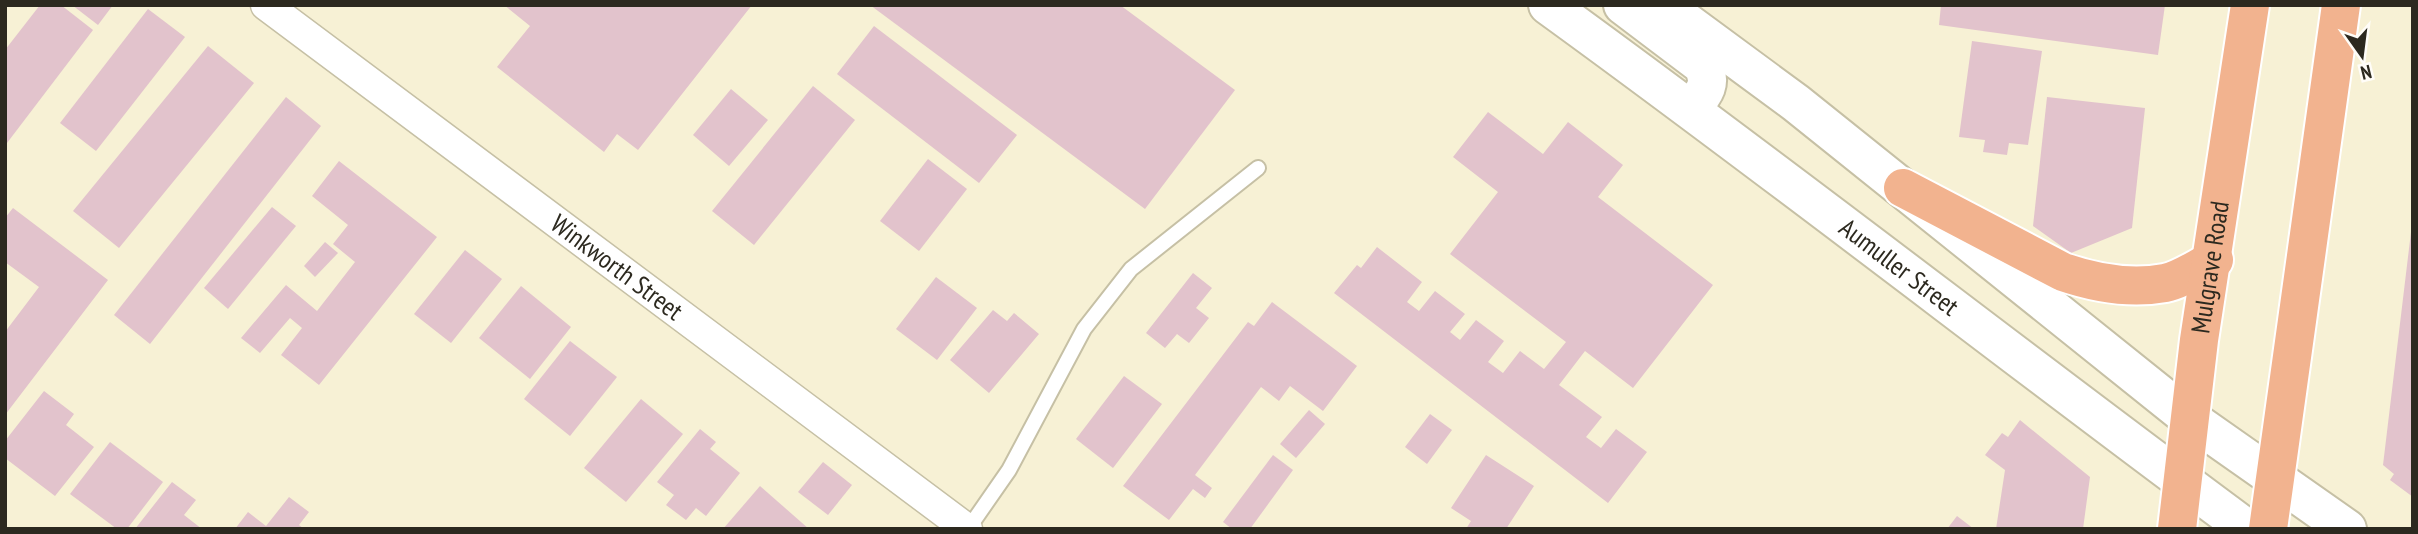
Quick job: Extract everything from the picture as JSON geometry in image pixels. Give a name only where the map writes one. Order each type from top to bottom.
[{"type":"main road","name":"Aumuller Street","points":[[1548,5],[1691,109],[2247,529]]},
{"type":"main road","points":[[1623,5],[1701,64],[1707,73],[1706,90],[1691,109]]},
{"type":"main road","points":[[1663,5],[1796,103],[2189,418],[2347,529]]},
{"type":"main road","name":"Mulgrave Road","points":[[2178,529],[2189,418],[2250,5]]},
{"type":"main road","points":[[2268,529],[2341,5]]},
{"type":"main road","points":[[1903,188],[2063,272],[2082,278],[2105,283],[2166,283],[2214,260]]},
{"type":"street","name":"Winkworth Street","points":[[266,5],[968,529]]},
{"type":"lane","points":[[968,529],[1009,470],[1084,329],[1131,269],[1258,168]]},
{"type":"building","points":[[40,5],[61,5],[93,30],[7,143],[5,50]]},
{"type":"building","points":[[72,5],[113,5],[98,25]]},
{"type":"building","points":[[504,5],[752,5],[638,150],[617,134],[604,152],[497,67],[530,26]]},
{"type":"building","points":[[870,5],[1120,5],[1235,90],[1145,209]]},
{"type":"building","points":[[1941,5],[2165,5],[2158,55],[1939,25]]},
{"type":"building","points":[[148,9],[185,37],[96,151],[60,123]]},
{"type":"building","points":[[874,26],[1017,135],[979,183],[837,74]]},
{"type":"building","points":[[1972,41],[2042,51],[2028,145],[2009,143],[2007,155],[1983,152],[1985,140],[1959,137]]},
{"type":"building","points":[[208,46],[254,83],[119,248],[73,211]]},
{"type":"building","points":[[813,86],[855,120],[754,245],[712,211]]},
{"type":"building","points":[[731,89],[768,120],[729,166],[693,135]]},
{"type":"building","points":[[286,97],[321,126],[150,344],[114,315]]},
{"type":"building","points":[[2047,97],[2145,108],[2132,228],[2071,253],[2033,226]]},
{"type":"building","points":[[1488,112],[1543,154],[1568,122],[1623,165],[1598,197],[1713,285],[1633,388],[1585,351],[1559,385],[1602,417],[1586,437],[1601,448],[1616,429],[1647,452],[1608,503],[1334,293],[1357,265],[1361,268],[1377,247],[1422,282],[1407,302],[1419,311],[1435,291],[1465,314],[1450,332],[1460,340],[1476,320],[1504,341],[1488,362],[1503,373],[1520,351],[1544,369],[1566,342],[1450,254],[1498,192],[1453,157]]},
{"type":"building","points":[[928,159],[967,189],[919,251],[880,221]]},
{"type":"building","points":[[339,161],[437,237],[319,385],[281,355],[302,328],[290,318],[260,353],[241,338],[286,285],[317,311],[355,262],[333,244],[348,225],[312,196]]},
{"type":"building","points":[[272,207],[296,226],[228,309],[204,288]]},
{"type":"building","points":[[13,208],[108,280],[5,415],[5,332],[39,287],[5,262],[5,218]]},
{"type":"building","points":[[2411,232],[2413,497],[2390,480],[2394,474],[2383,465]]},
{"type":"building","points":[[325,242],[338,253],[315,277],[304,266]]},
{"type":"building","points":[[465,250],[502,279],[451,343],[414,314]]},
{"type":"building","points":[[1193,273],[1212,288],[1196,308],[1209,318],[1189,343],[1177,334],[1165,348],[1146,333]]},
{"type":"building","points":[[936,277],[977,308],[937,360],[896,329]]},
{"type":"building","points":[[521,286],[571,327],[530,379],[479,338]]},
{"type":"building","points":[[1272,302],[1357,366],[1323,411],[1290,386],[1279,401],[1261,387],[1195,475],[1212,488],[1205,498],[1193,489],[1169,520],[1123,486],[1248,322],[1254,326]]},
{"type":"building","points":[[993,310],[1007,321],[1014,313],[1039,334],[989,393],[950,360]]},
{"type":"building","points":[[570,341],[617,377],[570,436],[524,399]]},
{"type":"building","points":[[1124,376],[1162,404],[1113,468],[1076,439]]},
{"type":"building","points":[[44,391],[74,414],[66,425],[94,447],[55,496],[5,458],[5,441]]},
{"type":"building","points":[[641,399],[683,434],[626,502],[584,468]]},
{"type":"building","points":[[1309,410],[1325,424],[1296,458],[1280,444]]},
{"type":"building","points":[[1430,414],[1452,430],[1427,464],[1405,447]]},
{"type":"building","points":[[2020,420],[2090,477],[2083,529],[1996,529],[2005,470],[1985,455],[2002,433],[2008,437]]},
{"type":"building","points":[[700,429],[716,442],[710,449],[740,473],[706,516],[696,508],[686,520],[666,505],[674,495],[657,482]]},
{"type":"building","points":[[110,442],[163,482],[127,529],[117,529],[70,494]]},
{"type":"building","points":[[1273,455],[1293,470],[1250,529],[1232,529],[1223,522]]},
{"type":"building","points":[[1486,455],[1534,486],[1506,529],[1466,529],[1471,521],[1451,508]]},
{"type":"building","points":[[823,462],[852,485],[828,515],[798,492]]},
{"type":"building","points":[[172,482],[196,500],[184,515],[202,529],[135,529]]},
{"type":"building","points":[[760,486],[809,529],[723,529]]},
{"type":"building","points":[[289,497],[309,512],[299,525],[304,529],[235,529],[248,512],[266,526]]},
{"type":"building","points":[[1957,516],[1974,529],[1947,529]]}]
